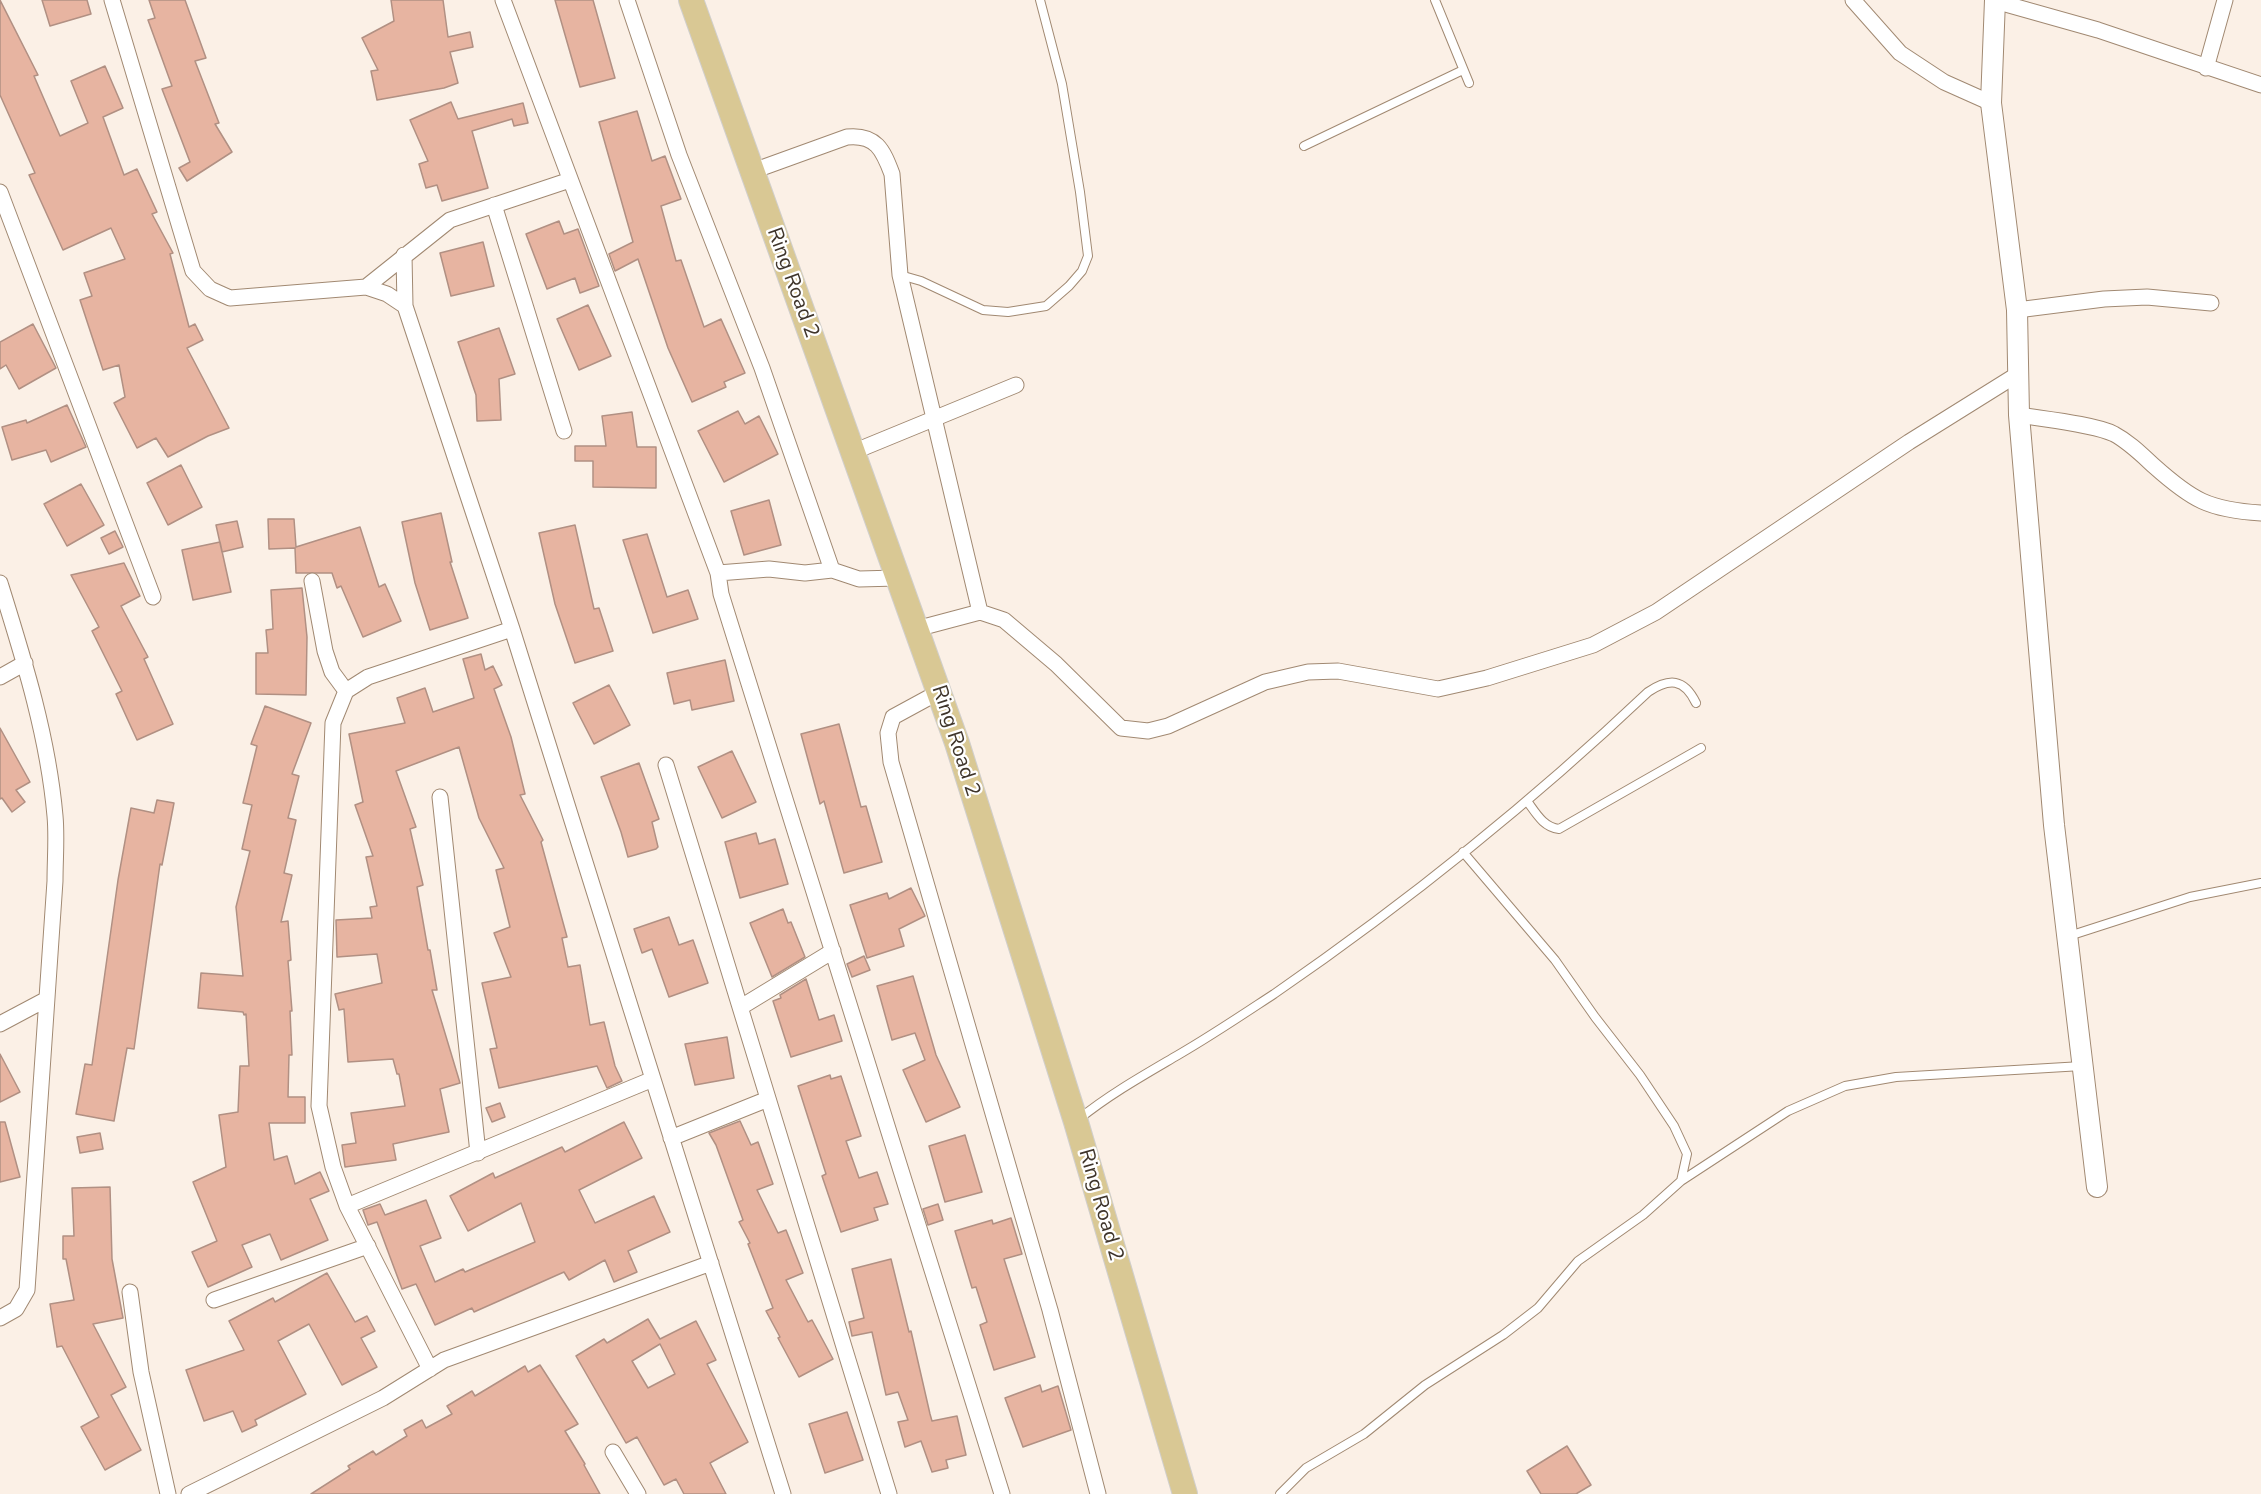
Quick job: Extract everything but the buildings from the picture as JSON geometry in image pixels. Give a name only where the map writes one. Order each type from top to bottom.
[{"type":"main road","name":"Ring Road 2","points":[[691,0],[939,692],[1076,1122],[1185,1494]]},
{"type":"street","points":[[112,0],[193,271],[210,289],[230,298],[366,287],[387,294],[405,306]]},
{"type":"street","points":[[503,0],[718,573],[721,594],[1002,1494]]},
{"type":"street","points":[[627,0],[679,155],[762,368],[832,570]]},
{"type":"street","points":[[1853,0],[1900,53],[1944,82],[1991,103]]},
{"type":"street","points":[[2206,68],[2225,0]]},
{"type":"street","points":[[2097,1187],[2054,825],[2019,415],[2017,310],[1991,103],[1995,1],[2098,30],[2261,86]]},
{"type":"street","points":[[753,171],[847,137],[858,136],[880,147],[892,174],[900,275],[980,612]]},
{"type":"street","points":[[366,287],[450,220],[570,180]]},
{"type":"street","points":[[0,192],[153,597]]},
{"type":"street","points":[[494,205],[564,431]]},
{"type":"street","points":[[404,255],[405,306],[512,628],[783,1494]]},
{"type":"street","points":[[2017,310],[2103,299],[2147,297],[2211,303]]},
{"type":"street","points":[[916,629],[980,612],[1005,620],[1056,664],[1121,728],[1148,731],[1168,726],[1265,682],[1308,672],[1338,671],[1438,689],[1477,681],[1593,645],[1656,612],[1899,448],[2018,374]]},
{"type":"street","points":[[853,452],[1016,386]]},
{"type":"street","points":[[2019,415],[2112,433],[2130,443],[2177,486],[2206,504],[2233,511],[2261,513]]},
{"type":"street","points":[[718,573],[769,569],[805,573],[832,570],[859,579],[897,578]]},
{"type":"street","points":[[312,582],[325,651],[332,672],[346,691]]},
{"type":"street","points":[[0,583],[25,663],[47,751],[56,818],[55,881],[45,1000],[40,1123],[27,1290],[16,1309],[0,1318]]},
{"type":"street","points":[[430,1369],[347,1206],[333,1167],[318,1106],[333,723],[346,691],[368,676],[512,628]]},
{"type":"street","points":[[0,677],[25,663]]},
{"type":"street","points":[[939,692],[893,717],[888,733],[891,762],[1050,1310],[1098,1494]]},
{"type":"street","points":[[666,765],[889,1494]]},
{"type":"street","points":[[440,797],[478,1153]]},
{"type":"street","points":[[741,1007],[833,951]]},
{"type":"street","points":[[1,1022],[45,1000]]},
{"type":"street","points":[[347,1206],[653,1079]]},
{"type":"street","points":[[672,1138],[768,1099]]},
{"type":"street","points":[[214,1300],[368,1246]]},
{"type":"street","points":[[189,1494],[383,1398],[444,1360],[711,1263]]},
{"type":"street","points":[[130,1292],[141,1372],[168,1494]]},
{"type":"street","points":[[613,1452],[638,1494]]},
{"type":"lane","points":[[900,275],[921,281],[983,310],[1008,312],[1046,306],[1082,271],[1088,256],[1080,192],[1062,84],[1040,0]]},
{"type":"lane","points":[[1435,0],[1469,83]]},
{"type":"lane","points":[[1304,146],[1463,70]]},
{"type":"lane","points":[[1076,1122],[1105,1098],[1217,1032],[1323,960],[1527,801],[1648,692],[1663,682],[1677,682],[1691,692],[1696,703]]},
{"type":"lane","points":[[1527,801],[1544,823],[1551,828],[1559,829],[1701,748]]},
{"type":"lane","points":[[1463,852],[1556,960],[1674,1126],[1687,1154],[1681,1181]]},
{"type":"lane","points":[[2068,937],[2190,897],[2261,884]]},
{"type":"lane","points":[[1280,1494],[1306,1468],[1364,1434],[1425,1385],[1503,1335],[1538,1308],[1578,1261],[1643,1215],[1681,1181],[1788,1110],[1845,1086],[1896,1077],[2083,1066]]}]
